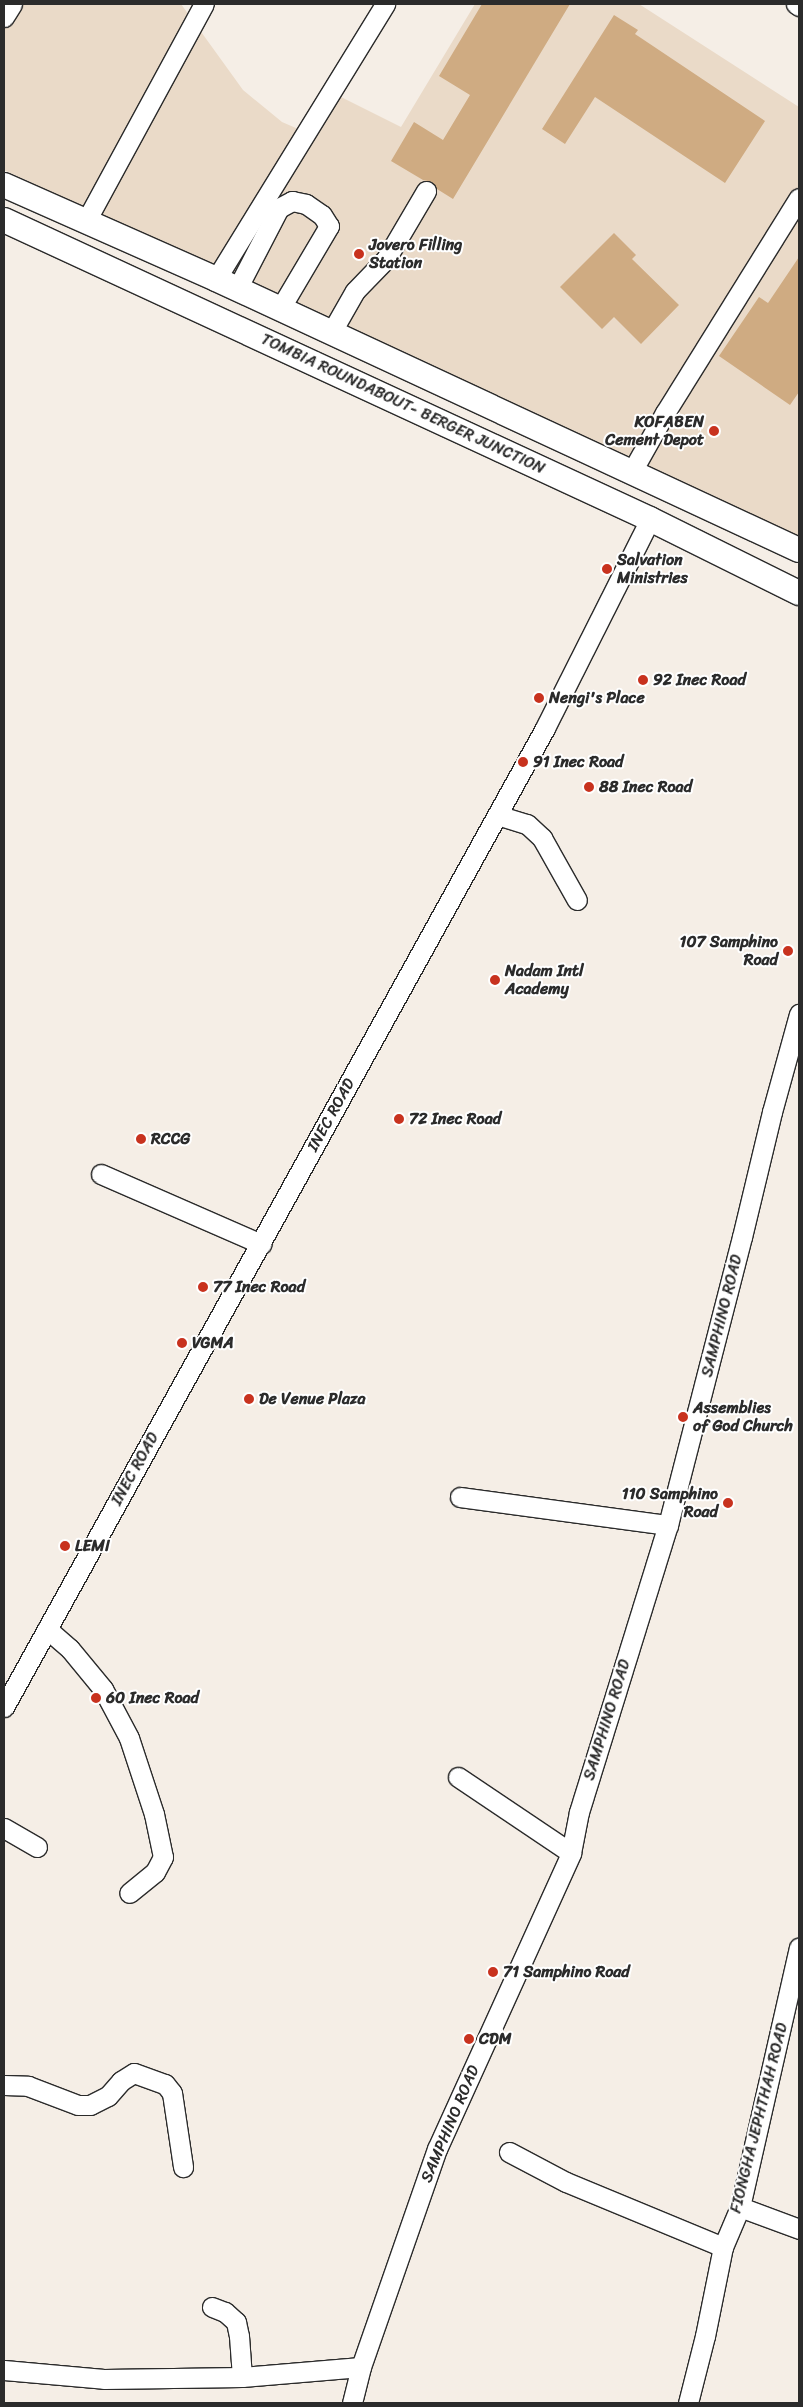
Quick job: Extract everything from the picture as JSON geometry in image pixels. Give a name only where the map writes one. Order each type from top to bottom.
[{"type":"main road","name":"TOMBIA ROUNDABOUT- BERGER JUNCTION","points":[[4,185],[216,279],[799,550]]},
{"type":"main road","name":"TOMBIA ROUNDABOUT- BERGER JUNCTION","points":[[4,221],[650,519],[799,593]]},
{"type":"street","points":[[4,18],[12,4]]},
{"type":"street","points":[[86,221],[204,4]]},
{"type":"street","points":[[216,279],[385,4]]},
{"type":"street","points":[[330,333],[355,291],[386,259],[426,191]]},
{"type":"street","points":[[630,473],[665,413],[799,198]]},
{"type":"street","points":[[237,289],[279,208],[292,201],[306,204],[322,215],[329,226],[280,309]]},
{"type":"street","name":"INEC ROAD","points":[[4,1707],[545,728],[650,519]]},
{"type":"street","points":[[497,815],[527,824],[542,838],[577,900]]},
{"type":"street","name":"SAMPHINO ROAD","points":[[352,2403],[361,2367],[437,2150],[571,1853],[578,1812],[668,1525],[772,1112],[799,1014]]},
{"type":"street","points":[[101,1174],[261,1244]]},
{"type":"street","points":[[460,1497],[668,1525]]},
{"type":"street","points":[[47,1629],[70,1650],[103,1689],[129,1738],[154,1814],[163,1857],[155,1872],[129,1893]]},
{"type":"street","points":[[458,1777],[571,1853]]},
{"type":"street","points":[[4,1828],[37,1847]]},
{"type":"street","name":"FIONGHA JEPHTHAH ROAD","points":[[688,2403],[705,2336],[723,2247],[740,2207],[799,1948]]},
{"type":"street","points":[[4,2085],[28,2086],[78,2105],[90,2105],[108,2096],[121,2081],[134,2073],[164,2084],[172,2093],[183,2167]]},
{"type":"street","points":[[509,2152],[566,2182],[723,2247]]},
{"type":"street","points":[[740,2207],[799,2229]]},
{"type":"street","points":[[212,2307],[225,2312],[236,2322],[242,2377]]},
{"type":"street","points":[[4,2370],[104,2379],[242,2377],[361,2367]]},
{"type":"shaded area","points":[[4,4],[181,4],[243,90],[282,122],[312,135],[339,96],[401,127],[475,4],[639,4],[799,107],[799,538],[4,170]]},
{"type":"building","points":[[482,4],[570,4],[453,199],[437,189],[432,182],[423,180],[391,161],[414,122],[443,140],[470,95],[439,76]]},
{"type":"building","points":[[614,15],[638,30],[635,34],[765,121],[725,183],[595,97],[565,144],[542,129]]},
{"type":"building","points":[[614,233],[636,255],[632,259],[679,305],[641,344],[614,317],[602,329],[560,287]]},
{"type":"building","points":[[799,257],[799,392],[790,405],[719,356],[759,297],[768,303]]},
{"type":"place","name":"Jovero Filling Station","points":[[359,254]]},
{"type":"place","name":"KOFABEN Cement Depot","points":[[714,431]]},
{"type":"place","name":"Salvation Ministries","points":[[607,569]]},
{"type":"place","name":"92 Inec Road","points":[[643,680]]},
{"type":"place","name":"Nengi's Place","points":[[539,698]]},
{"type":"place","name":"91 Inec Road","points":[[523,762]]},
{"type":"place","name":"88 Inec Road","points":[[589,787]]},
{"type":"place","name":"107 Samphino Road","points":[[788,951]]},
{"type":"place","name":"Nadam Intl Academy","points":[[495,980]]},
{"type":"place","name":"72 Inec Road","points":[[399,1119]]},
{"type":"place","name":"RCCG","points":[[141,1139]]},
{"type":"place","name":"77 Inec Road","points":[[203,1287]]},
{"type":"place","name":"VGMA","points":[[182,1343]]},
{"type":"place","name":"De Venue Plaza","points":[[249,1399]]},
{"type":"place","name":"Assemblies of God Church","points":[[683,1417]]},
{"type":"place","name":"110 Samphino Road","points":[[728,1503]]},
{"type":"place","name":"LEMI","points":[[65,1546]]},
{"type":"place","name":"60 Inec Road","points":[[96,1698]]},
{"type":"place","name":"71 Samphino Road","points":[[493,1972]]},
{"type":"place","name":"CDM","points":[[469,2039]]}]
